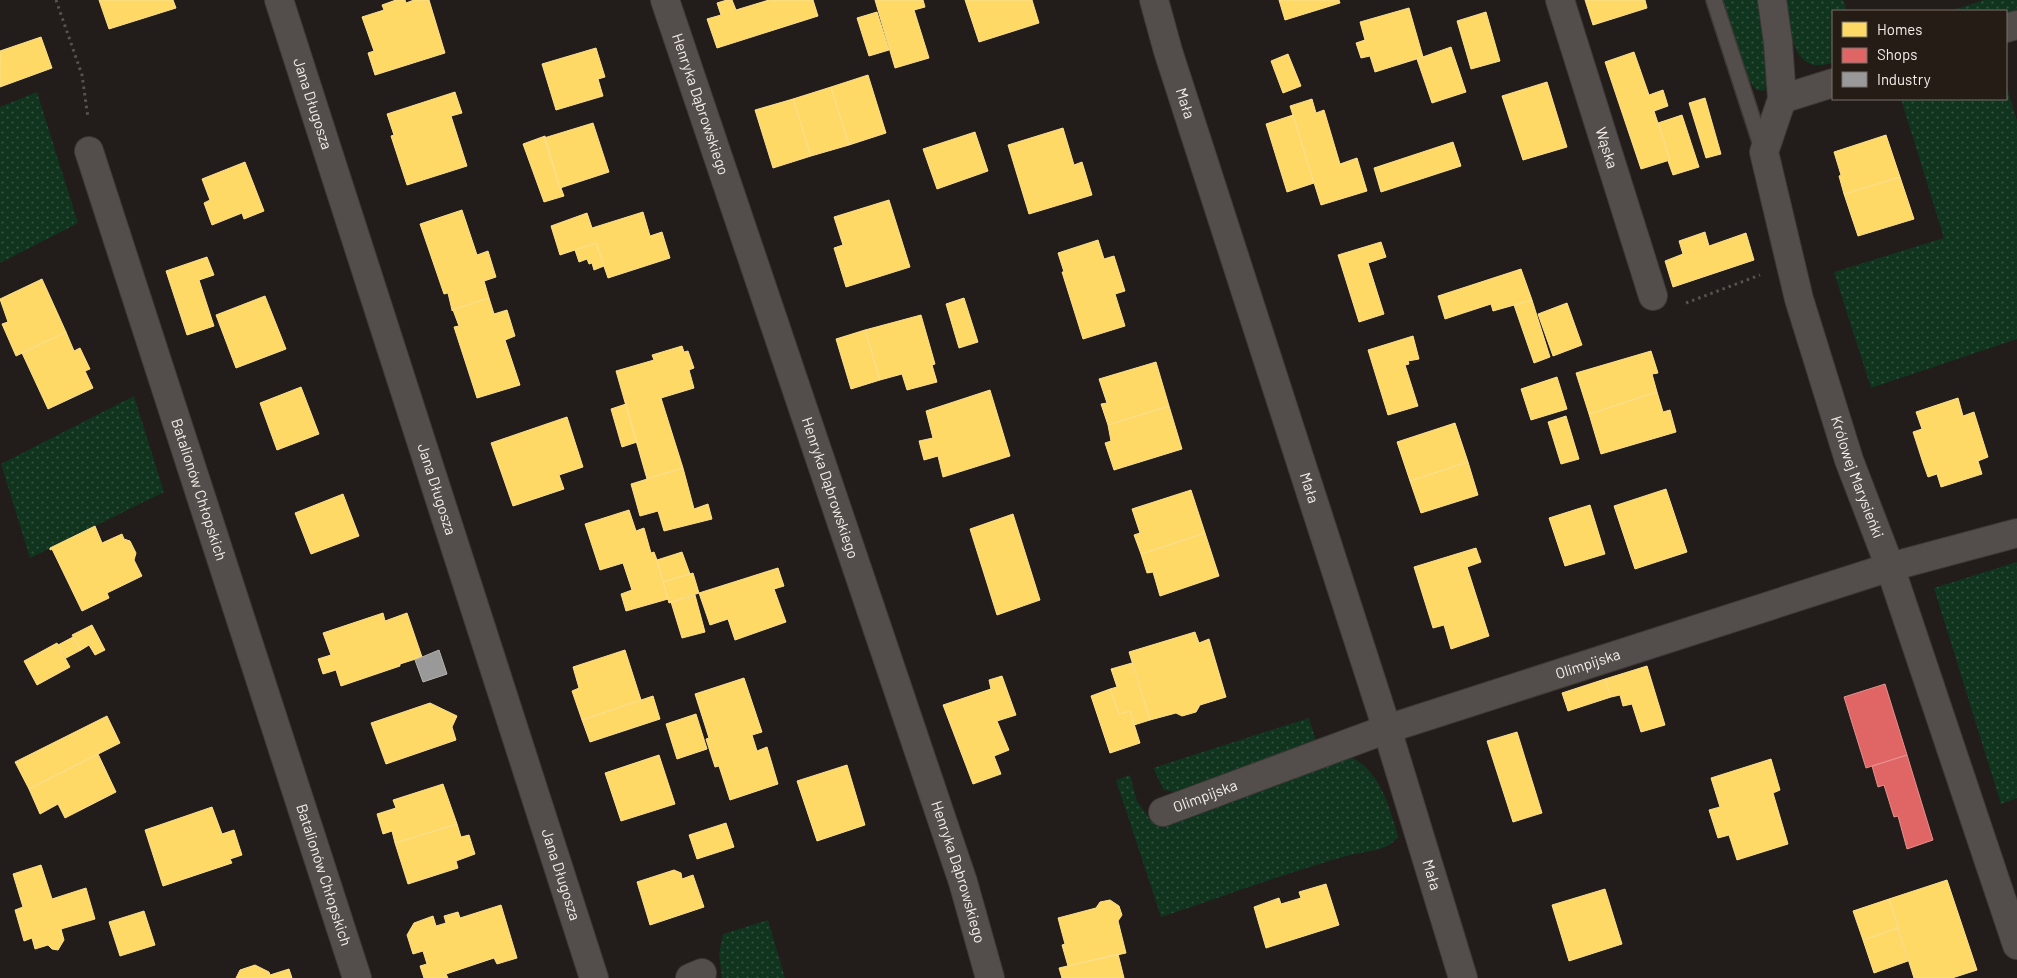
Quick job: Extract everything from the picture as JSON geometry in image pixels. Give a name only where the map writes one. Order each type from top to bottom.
[{"type":"street","name":"Jana Długosza","points":[[279,0],[594,978]]},
{"type":"street","name":"Henryka Dąbrowskiego","points":[[665,0],[959,873],[990,978]]},
{"type":"street","name":"Mała","points":[[1154,0],[1171,60],[1387,729],[1463,978]]},
{"type":"street","name":"Wąska","points":[[1560,0],[1653,296]]},
{"type":"street","points":[[1764,152],[1782,99],[1778,42],[1772,0]]},
{"type":"street","points":[[1782,99],[1832,83]]},
{"type":"street","name":"Batalionów Chłopskich","points":[[89,151],[357,978]]},
{"type":"street","name":"Królowej Marysieńki","points":[[1764,152],[1798,299],[1849,460],[1890,567],[2017,945]]},
{"type":"street","name":"Olimpijska","points":[[1163,812],[1387,729],[1890,567],[2017,533]]},
{"type":"lane","points":[[1714,0],[1764,152]]},
{"type":"path","points":[[56,0],[82,75],[88,111],[89,151]]},
{"type":"path","points":[[1653,296],[1659,308],[1667,310],[1791,264]]},
{"type":"green space","points":[[1723,0],[1760,0],[1769,81],[1764,91],[1756,90],[1745,74]]},
{"type":"green space","points":[[1784,0],[1843,0],[1847,10],[1832,10],[1832,63],[1814,65],[1806,62],[1795,47]]},
{"type":"green space","points":[[1984,0],[2017,0],[2017,11],[2007,14],[2007,10],[1953,10]]},
{"type":"green space","points":[[2007,87],[2017,121],[2017,339],[1871,388],[1834,272],[1944,238],[1901,100],[2007,100]]},
{"type":"green space","points":[[37,92],[78,223],[0,263],[0,107]]},
{"type":"green space","points":[[134,396],[164,492],[30,558],[1,464]]},
{"type":"green space","points":[[2017,562],[2017,798],[2001,804],[1934,588]]},
{"type":"green space","points":[[1309,718],[1318,747],[1193,790],[1176,792],[1164,790],[1153,768]]},
{"type":"green space","points":[[1349,756],[1360,762],[1368,770],[1382,790],[1398,836],[1394,841],[1384,848],[1350,855],[1302,869],[1161,917],[1116,780],[1130,775],[1137,801],[1152,822],[1169,825]]},
{"type":"green space","points":[[768,920],[785,978],[722,978],[719,954],[723,934]]},
{"type":"building: Homes","points":[[99,0],[173,0],[176,8],[109,29]]},
{"type":"building: Homes","points":[[396,0],[405,0],[406,3],[414,0],[429,0],[445,53],[375,75],[368,53],[374,51],[362,17],[384,10],[382,5]]},
{"type":"building: Homes","points":[[732,0],[736,10],[769,0],[813,0],[818,16],[717,48],[707,19],[721,15],[717,3]]},
{"type":"building: Homes","points":[[875,0],[923,0],[925,7],[914,10],[929,58],[895,68]]},
{"type":"building: Homes","points":[[965,0],[1032,0],[1039,23],[979,42]]},
{"type":"building: Homes","points":[[1279,0],[1339,0],[1340,3],[1285,20]]},
{"type":"building: Homes","points":[[1585,0],[1645,0],[1647,8],[1593,25]]},
{"type":"building: Homes","points":[[1409,8],[1423,57],[1375,72],[1370,56],[1361,58],[1356,43],[1365,40],[1360,22]]},
{"type":"building: Homes","points":[[877,12],[889,50],[869,56],[857,18]]},
{"type":"building: Homes","points":[[1486,12],[1500,61],[1471,69],[1457,21]]},
{"type":"building: Homes","points":[[41,37],[52,68],[0,87],[0,51]]},
{"type":"building: Homes","points":[[1451,47],[1466,92],[1432,103],[1417,59]]},
{"type":"building: Homes","points":[[596,48],[605,77],[598,79],[603,96],[556,110],[542,64]]},
{"type":"building: Homes","points":[[1634,52],[1649,95],[1663,90],[1668,106],[1654,111],[1670,160],[1641,169],[1605,62]]},
{"type":"building: Homes","points":[[1288,54],[1301,86],[1283,93],[1271,61]]},
{"type":"building: Homes","points":[[868,75],[886,133],[849,145],[831,87]]},
{"type":"building: Homes","points":[[1547,82],[1567,147],[1523,160],[1502,96]]},
{"type":"building: Homes","points":[[831,87],[849,145],[811,156],[793,99]]},
{"type":"building: Homes","points":[[455,92],[462,113],[451,116],[467,166],[407,185],[391,136],[394,135],[387,114]]},
{"type":"building: Homes","points":[[1705,98],[1721,154],[1706,158],[1689,103]]},
{"type":"building: Homes","points":[[793,99],[811,156],[773,168],[755,110]]},
{"type":"building: Homes","points":[[1312,99],[1316,113],[1324,110],[1340,164],[1357,158],[1367,191],[1321,205],[1290,106]]},
{"type":"building: Homes","points":[[1293,115],[1314,183],[1287,192],[1266,124]]},
{"type":"building: Homes","points":[[1682,115],[1699,167],[1673,175],[1658,123]]},
{"type":"building: Homes","points":[[593,123],[609,172],[560,188],[544,138]]},
{"type":"building: Homes","points":[[1063,128],[1074,165],[1082,162],[1092,195],[1029,214],[1008,145]]},
{"type":"building: Homes","points":[[975,132],[988,171],[937,189],[923,149]]},
{"type":"building: Homes","points":[[1886,135],[1900,177],[1844,194],[1834,152]]},
{"type":"building: Homes","points":[[545,136],[564,196],[544,202],[523,144]]},
{"type":"building: Homes","points":[[1453,142],[1461,166],[1381,192],[1374,168]]},
{"type":"building: Homes","points":[[245,162],[264,211],[244,219],[242,213],[212,225],[204,203],[210,200],[202,179]]},
{"type":"building: Homes","points":[[1900,177],[1914,219],[1858,236],[1844,194]]},
{"type":"building: Homes","points":[[889,200],[910,267],[846,287],[834,248],[843,245],[834,217]]},
{"type":"building: Homes","points":[[462,210],[477,255],[488,251],[496,277],[484,281],[489,298],[452,310],[448,293],[444,294],[420,224]]},
{"type":"building: Homes","points":[[643,212],[650,236],[662,232],[670,258],[608,278],[596,243],[560,255],[551,226],[587,213],[592,228]]},
{"type":"building: Homes","points":[[1705,232],[1709,246],[1746,233],[1754,260],[1673,287],[1665,261],[1683,254],[1679,241]]},
{"type":"building: Homes","points":[[1098,240],[1104,259],[1114,256],[1125,291],[1115,294],[1125,326],[1083,339],[1058,253]]},
{"type":"building: Homes","points":[[1381,242],[1386,257],[1368,263],[1384,314],[1359,322],[1338,255]]},
{"type":"building: Homes","points":[[596,243],[604,266],[594,270],[592,263],[589,264],[587,259],[579,262],[575,250]]},
{"type":"building: Homes","points":[[207,257],[214,275],[199,280],[214,326],[187,335],[166,271]]},
{"type":"building: Homes","points":[[1521,269],[1532,300],[1493,311],[1491,304],[1445,319],[1438,296]]},
{"type":"building: Homes","points":[[42,279],[66,332],[16,356],[2,324],[8,322],[0,299]]},
{"type":"building: Homes","points":[[265,296],[286,349],[236,368],[216,315]]},
{"type":"building: Homes","points":[[489,298],[494,314],[507,310],[515,336],[505,340],[520,385],[477,398],[454,327],[459,326],[452,310]]},
{"type":"building: Homes","points":[[964,298],[978,342],[959,348],[946,304]]},
{"type":"building: Homes","points":[[1532,300],[1550,357],[1534,363],[1514,305]]},
{"type":"building: Homes","points":[[1567,303],[1582,345],[1553,356],[1538,314]]},
{"type":"building: Homes","points":[[921,315],[935,364],[932,365],[937,382],[907,390],[902,374],[880,380],[865,330]]},
{"type":"building: Homes","points":[[865,330],[880,380],[851,389],[836,339]]},
{"type":"building: Homes","points":[[66,332],[74,351],[80,348],[90,369],[85,371],[93,388],[48,409],[22,353]]},
{"type":"building: Homes","points":[[1413,336],[1419,359],[1408,361],[1409,364],[1405,365],[1418,406],[1388,415],[1368,350]]},
{"type":"building: Homes","points":[[682,346],[684,352],[688,351],[694,368],[689,370],[694,388],[661,398],[683,468],[647,479],[616,371],[654,360],[652,355]]},
{"type":"building: Homes","points":[[1651,351],[1658,373],[1652,374],[1657,392],[1589,414],[1576,373]]},
{"type":"building: Homes","points":[[1156,362],[1169,406],[1108,425],[1101,404],[1107,403],[1099,379]]},
{"type":"building: Homes","points":[[1557,377],[1567,409],[1531,420],[1521,389]]},
{"type":"building: Homes","points":[[301,387],[319,434],[277,450],[260,403]]},
{"type":"building: Homes","points":[[990,390],[1010,456],[943,477],[938,456],[924,460],[919,441],[933,438],[926,411]]},
{"type":"building: Homes","points":[[1657,392],[1663,412],[1670,410],[1676,432],[1601,454],[1589,414]]},
{"type":"building: Homes","points":[[1958,398],[1963,416],[1974,412],[1988,457],[1978,461],[1982,474],[1941,487],[1937,474],[1928,477],[1923,463],[1913,432],[1922,429],[1916,412]]},
{"type":"building: Homes","points":[[626,404],[637,442],[622,447],[611,409]]},
{"type":"building: Homes","points":[[1169,406],[1182,449],[1114,470],[1105,443],[1111,441],[1108,425]]},
{"type":"building: Homes","points":[[1566,416],[1579,459],[1561,464],[1548,422]]},
{"type":"building: Homes","points":[[567,417],[583,467],[559,475],[564,489],[513,506],[491,443]]},
{"type":"building: Homes","points":[[1455,423],[1468,462],[1410,481],[1397,442]]},
{"type":"building: Homes","points":[[1468,462],[1478,495],[1421,513],[1410,481]]},
{"type":"building: Homes","points":[[683,468],[694,509],[708,504],[712,519],[664,531],[658,511],[640,516],[631,484]]},
{"type":"building: Homes","points":[[1666,489],[1687,552],[1635,569],[1614,506]]},
{"type":"building: Homes","points":[[1191,490],[1205,533],[1141,554],[1134,535],[1140,533],[1132,509]]},
{"type":"building: Homes","points":[[343,494],[359,536],[311,554],[295,513]]},
{"type":"building: Homes","points":[[1590,505],[1605,554],[1565,566],[1549,518]]},
{"type":"building: Homes","points":[[629,510],[636,531],[644,528],[651,553],[654,552],[657,560],[668,599],[626,611],[621,594],[632,590],[623,563],[600,570],[585,524]]},
{"type":"building: Homes","points":[[1013,514],[1040,600],[997,615],[970,529]]},
{"type":"building: Homes","points":[[95,526],[102,543],[122,534],[124,539],[130,541],[136,553],[134,560],[142,576],[107,593],[109,598],[82,611],[50,548]]},
{"type":"building: Homes","points":[[1205,533],[1219,576],[1160,596],[1153,572],[1147,573],[1141,554]]},
{"type":"building: Homes","points":[[1476,548],[1481,562],[1467,567],[1489,636],[1451,649],[1444,625],[1433,628],[1414,567]]},
{"type":"building: Homes","points":[[682,552],[690,574],[663,582],[657,560]]},
{"type":"building: Homes","points":[[778,568],[784,586],[774,589],[786,622],[735,640],[728,619],[710,625],[699,593]]},
{"type":"building: Homes","points":[[693,573],[699,593],[669,603],[663,582]]},
{"type":"building: Homes","points":[[695,595],[705,632],[682,638],[671,602]]},
{"type":"building: Homes","points":[[383,613],[385,621],[407,613],[422,657],[341,686],[336,670],[323,674],[318,659],[331,655],[323,633]]},
{"type":"building: Homes","points":[[92,625],[105,650],[95,655],[89,645],[81,650],[72,635]]},
{"type":"building: Homes","points":[[1195,632],[1199,643],[1209,639],[1226,697],[1200,705],[1196,712],[1182,716],[1176,713],[1150,720],[1129,652]]},
{"type":"building: Homes","points":[[73,637],[81,650],[66,658],[58,645]]},
{"type":"building: Homes","points":[[57,643],[70,667],[37,685],[24,661]]},
{"type":"building: Homes","points":[[625,650],[641,700],[582,720],[572,691],[579,688],[573,667]]},
{"type":"building: Homes","points":[[1132,663],[1150,720],[1134,725],[1130,711],[1119,714],[1110,689],[1117,687],[1111,669]]},
{"type":"building: Homes","points":[[1647,666],[1665,725],[1641,732],[1632,704],[1623,706],[1620,695],[1611,697],[1605,679]]},
{"type":"building: Homes","points":[[1002,676],[1016,715],[997,721],[1009,750],[994,756],[1001,774],[973,784],[943,705],[991,689],[989,680]]},
{"type":"building: Homes","points":[[744,678],[762,732],[752,735],[757,751],[767,747],[778,784],[730,800],[719,766],[715,767],[706,739],[709,738],[695,694]]},
{"type":"building: Homes","points":[[1605,679],[1611,697],[1568,711],[1562,693]]},
{"type":"building: Homes","points":[[1110,689],[1119,714],[1130,711],[1140,743],[1110,753],[1091,696]]},
{"type":"building: Homes","points":[[653,696],[660,719],[590,742],[582,720]]},
{"type":"building: Homes","points":[[430,703],[457,716],[452,727],[456,740],[386,764],[371,723]]},
{"type":"building: Homes","points":[[696,714],[707,749],[677,759],[666,724]]},
{"type":"building: Homes","points":[[107,716],[120,743],[29,789],[15,762]]},
{"type":"building: Homes","points":[[1517,732],[1542,813],[1513,822],[1487,741]]},
{"type":"building: Homes","points":[[98,754],[116,792],[65,818],[58,804],[40,814],[29,789]]},
{"type":"building: Homes","points":[[659,755],[675,804],[621,821],[605,773]]},
{"type":"building: Homes","points":[[1771,759],[1780,790],[1773,793],[1788,844],[1737,860],[1729,835],[1718,838],[1709,810],[1720,807],[1711,778]]},
{"type":"building: Homes","points":[[847,765],[865,825],[817,841],[797,781]]},
{"type":"building: Homes","points":[[443,784],[457,824],[395,843],[392,831],[383,834],[377,814],[396,808],[393,800]]},
{"type":"building: Homes","points":[[212,807],[222,834],[234,830],[242,855],[230,859],[232,863],[163,886],[145,830]]},
{"type":"building: Homes","points":[[726,823],[734,847],[697,859],[689,835]]},
{"type":"building: Homes","points":[[457,824],[461,837],[469,835],[475,854],[456,861],[458,868],[408,884],[395,843]]},
{"type":"building: Homes","points":[[41,865],[52,899],[86,888],[95,919],[61,929],[64,940],[58,950],[52,949],[48,945],[35,949],[32,938],[24,941],[15,910],[23,907],[13,874]]},
{"type":"building: Homes","points":[[674,870],[681,873],[682,879],[693,875],[704,907],[650,925],[637,882]]},
{"type":"building: Homes","points":[[1947,880],[1977,970],[1952,978],[1914,978],[1889,899]]},
{"type":"building: Homes","points":[[1326,884],[1339,925],[1266,948],[1254,907],[1279,898],[1281,904],[1301,898],[1299,892]]},
{"type":"building: Homes","points":[[1605,889],[1622,944],[1569,961],[1552,905]]},
{"type":"building: Homes","points":[[1889,899],[1898,928],[1863,940],[1853,911]]},
{"type":"building: Homes","points":[[1110,900],[1119,906],[1122,915],[1118,921],[1126,953],[1068,966],[1062,945],[1065,944],[1058,918],[1096,908],[1100,902]]},
{"type":"building: Homes","points":[[501,905],[517,958],[497,964],[494,958],[446,974],[448,978],[424,978],[420,966],[427,964],[423,951],[413,954],[407,935],[414,923],[433,916],[436,926],[446,923],[444,916],[458,912],[460,918]]},
{"type":"building: Homes","points":[[144,911],[155,945],[120,956],[109,922]]},
{"type":"building: Homes","points":[[1898,928],[1908,961],[1874,973],[1863,940]]},
{"type":"building: Homes","points":[[1118,954],[1124,978],[1062,978],[1059,968]]},
{"type":"building: Homes","points":[[255,965],[269,972],[270,975],[289,969],[292,978],[236,978],[240,970]]},
{"type":"building: Shops","points":[[1885,684],[1907,755],[1866,768],[1844,697]]},
{"type":"building: Shops","points":[[1907,755],[1933,840],[1907,849],[1898,816],[1894,817],[1884,785],[1878,787],[1872,766]]},
{"type":"building: Industry","points":[[439,650],[447,674],[423,682],[415,660]]}]
